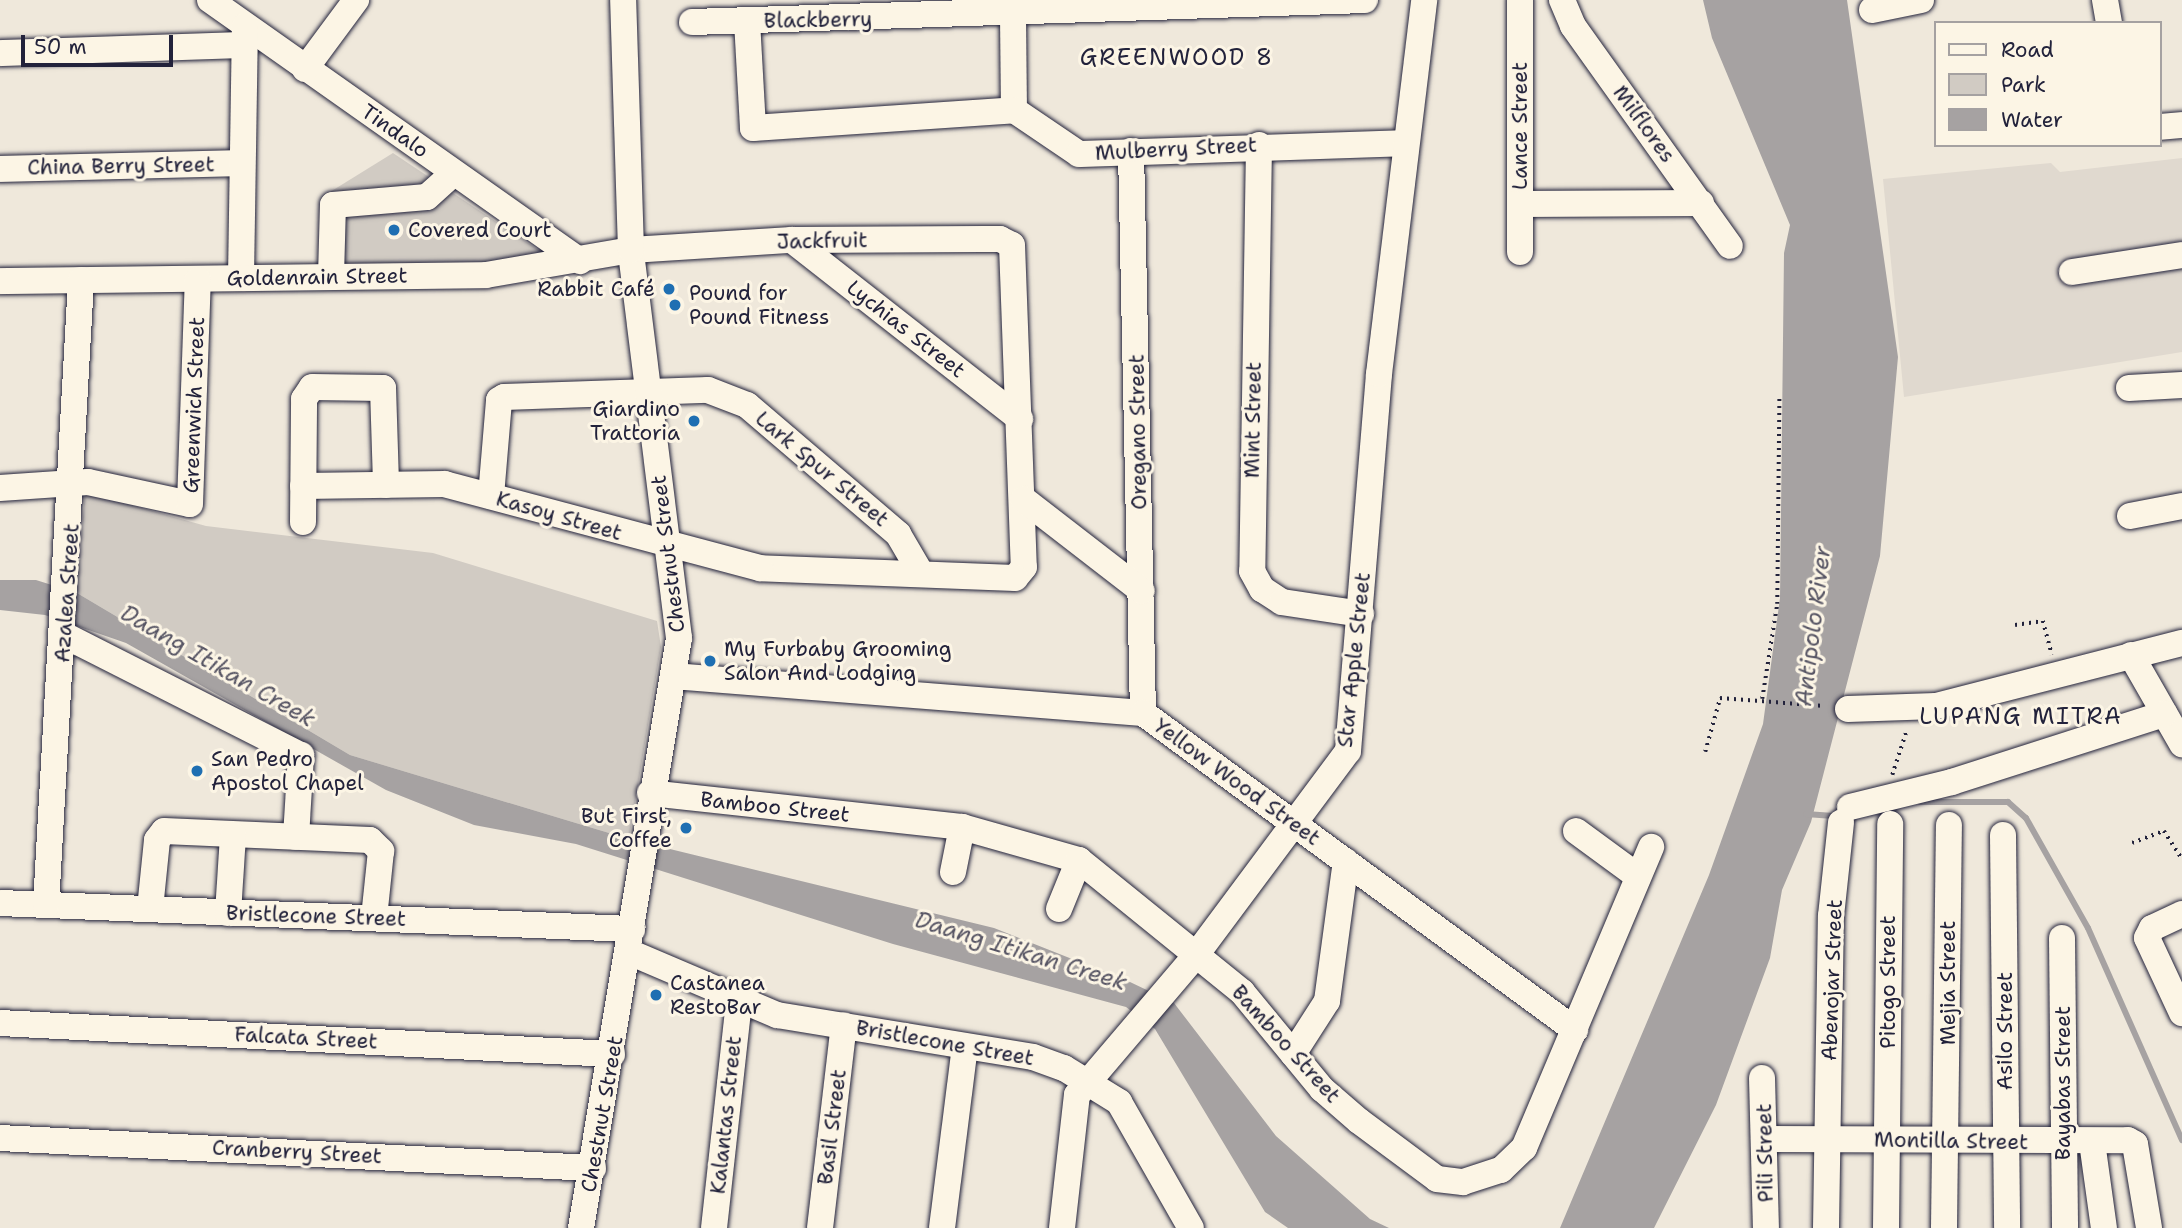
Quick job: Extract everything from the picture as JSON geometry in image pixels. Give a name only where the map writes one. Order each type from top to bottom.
[{"type":"street","name":"Tindalo","points":[[210,0],[244,35],[305,69],[580,261]]},
{"type":"street","points":[[305,69],[356,0]]},
{"type":"street","name":"Chestnut Street","points":[[582,1228],[631,940],[650,793],[679,638],[631,250],[623,0]]},
{"type":"street","name":"Blackberry","points":[[692,22],[1013,16],[1364,0]]},
{"type":"street","name":"Star Apple Street","points":[[1062,1228],[1077,1095],[1091,1073],[1196,954],[1348,751],[1404,143],[1424,0]]},
{"type":"street","name":"Lance Street","points":[[1520,0],[1520,252]]},
{"type":"street","name":"Milflores","points":[[1562,0],[1573,26],[1730,246]]},
{"type":"street","points":[[1872,10],[1921,0]]},
{"type":"street","points":[[2105,0],[2109,21]]},
{"type":"street","points":[[747,21],[753,128],[1014,110],[1013,16]]},
{"type":"street","points":[[0,53],[244,35],[241,278]]},
{"type":"street","name":"Mulberry Street","points":[[1014,110],[1062,148],[1079,154],[1259,145],[1404,143]]},
{"type":"street","points":[[2161,127],[2182,125]]},
{"type":"street","name":"Mint Street","points":[[1259,145],[1252,571],[1262,589],[1282,602],[1361,614]]},
{"type":"street","name":"Oregano Street","points":[[1131,151],[1143,713]]},
{"type":"street","name":"China Berry Street","points":[[0,169],[242,163]]},
{"type":"street","points":[[331,276],[333,205],[427,198],[454,173]]},
{"type":"street","points":[[1521,204],[1701,202]]},
{"type":"street","name":"Jackfruit","points":[[631,250],[792,240],[1000,239],[1012,245],[1020,419]]},
{"type":"street","name":"Lychias Street","points":[[792,240],[1020,419]]},
{"type":"street","name":"Goldenrain Street","points":[[0,281],[486,275],[580,261],[631,250]]},
{"type":"street","points":[[2072,272],[2182,255]]},
{"type":"street","name":"Greenwich Street","points":[[0,488],[74,482],[190,504],[198,279]]},
{"type":"street","name":"Azalea Street","points":[[46,905],[74,482],[81,280]]},
{"type":"street","points":[[2129,388],[2182,385]]},
{"type":"street","points":[[303,522],[305,391],[378,386],[386,396],[386,485]]},
{"type":"street","name":"Lark Spur Street","points":[[491,496],[499,400],[708,390],[747,405],[898,534],[919,570]]},
{"type":"street","points":[[1020,419],[1023,499],[1142,592]]},
{"type":"street","name":"Kasoy Street","points":[[303,486],[445,484],[669,548],[760,568],[1022,574],[1023,499]]},
{"type":"street","points":[[2130,516],[2182,506]]},
{"type":"street","points":[[64,628],[301,755],[296,837]]},
{"type":"street","points":[[1848,709],[1936,706],[2182,643]]},
{"type":"street","points":[[2131,656],[2182,744]]},
{"type":"street","name":"Yellow Wood Street","points":[[673,676],[1143,713],[1575,1030]]},
{"type":"street","points":[[1888,798],[2164,714]]},
{"type":"street","name":"Bamboo Street","points":[[650,793],[962,827],[1079,860],[1242,992],[1322,1089],[1437,1179],[1463,1182],[1501,1170],[1524,1148],[1575,1030],[1636,875],[1651,847]]},
{"type":"street","name":"Abenojar Street","points":[[1826,1228],[1831,916],[1845,815],[1888,798]]},
{"type":"street","name":"Pitogo Street","points":[[1886,1228],[1891,824]]},
{"type":"street","name":"Mejia Street","points":[[1947,1141],[1949,825]]},
{"type":"street","points":[[953,872],[962,827]]},
{"type":"street","points":[[1576,831],[1636,875]]},
{"type":"street","points":[[150,909],[158,832],[296,837],[377,845],[374,918]]},
{"type":"street","points":[[228,913],[233,835]]},
{"type":"street","name":"Asilo Street","points":[[2003,835],[2007,1228]]},
{"type":"street","points":[[1059,909],[1079,860]]},
{"type":"street","points":[[1293,1054],[1327,1001],[1346,861]]},
{"type":"street","name":"Bristlecone Street","points":[[0,903],[374,918],[631,940],[739,1002],[844,1025],[1033,1057],[1091,1073],[1119,1102],[1191,1228]]},
{"type":"street","points":[[2182,914],[2152,928],[2147,938],[2182,1013]]},
{"type":"street","name":"Bayabas Street","points":[[2062,939],[2060,1143],[2065,1228]]},
{"type":"street","name":"Kalantas Street","points":[[714,1228],[739,1002]]},
{"type":"street","name":"Falcata Street","points":[[0,1023],[612,1054]]},
{"type":"street","name":"Basil Street","points":[[820,1228],[844,1025]]},
{"type":"street","points":[[942,1228],[965,1047]]},
{"type":"street","name":"Pili Street","points":[[1762,1078],[1766,1139],[1766,1228]]},
{"type":"street","name":"Cranberry Street","points":[[0,1138],[593,1168]]},
{"type":"street","name":"Montilla Street","points":[[1766,1139],[2136,1144],[2149,1228]]},
{"type":"street","points":[[1944,1228],[1947,1141]]},
{"type":"street","points":[[2092,1142],[2104,1228]]},
{"type":"path","points":[[1763,699],[1777,604],[1779,398]]},
{"type":"path","points":[[2015,625],[2043,621],[2056,674]]},
{"type":"path","points":[[1705,752],[1720,698],[1763,699],[1848,709]]},
{"type":"path","points":[[1888,798],[1897,749],[1905,746],[1909,706]]},
{"type":"path","points":[[2132,844],[2164,831],[2182,859]]},
{"type":"shaded area","points":[[2182,158],[2182,352],[1904,397],[1883,179],[2051,163],[2060,172]]},
{"type":"green space","points":[[393,153],[546,255],[483,268],[332,273],[330,192]]},
{"type":"green space","points":[[85,492],[206,526],[433,553],[657,621],[661,647],[629,839],[350,755],[77,593]]},
{"type":"water","name":"Antipolo River","points":[[1703,0],[1847,0],[1898,357],[1880,556],[1811,822],[1782,890],[1770,958],[1716,1105],[1654,1228],[1560,1228],[1709,875],[1763,724],[1780,598],[1784,253],[1790,225],[1712,38]]},
{"type":"water","name":"Daang Itikan Creek","points":[[0,580],[36,580],[77,593],[350,755],[629,839],[994,928],[1130,982],[1174,1003],[1276,1136],[1370,1219],[1389,1228],[1288,1228],[1265,1212],[1155,1029],[1126,1007],[893,944],[576,844],[474,825],[386,790],[126,643],[45,615],[0,610]]},
{"type":"waterway","points":[[1920,802],[2008,802],[2026,818],[2088,928],[2182,1140]]},
{"type":"waterway","points":[[1806,814],[1837,816]]},
{"type":"place","name":"Covered Court","points":[[394,230]]},
{"type":"place","name":"Rabbit Café","points":[[669,289]]},
{"type":"place","name":"Pound for Pound Fitness","points":[[675,305]]},
{"type":"place","name":"Giardino Trattoria","points":[[694,421]]},
{"type":"place","name":"My Furbaby Grooming Salon And Lodging","points":[[710,661]]},
{"type":"place","name":"San Pedro Apostol Chapel","points":[[197,771]]},
{"type":"place","name":"But First, Coffee","points":[[686,828]]},
{"type":"place","name":"Castanea RestoBar","points":[[656,995]]},
{"type":"district","name":"GREENWOOD 8","points":[[1177,57]]},
{"type":"district","name":"LUPANG MITRA","points":[[2021,716]]}]
